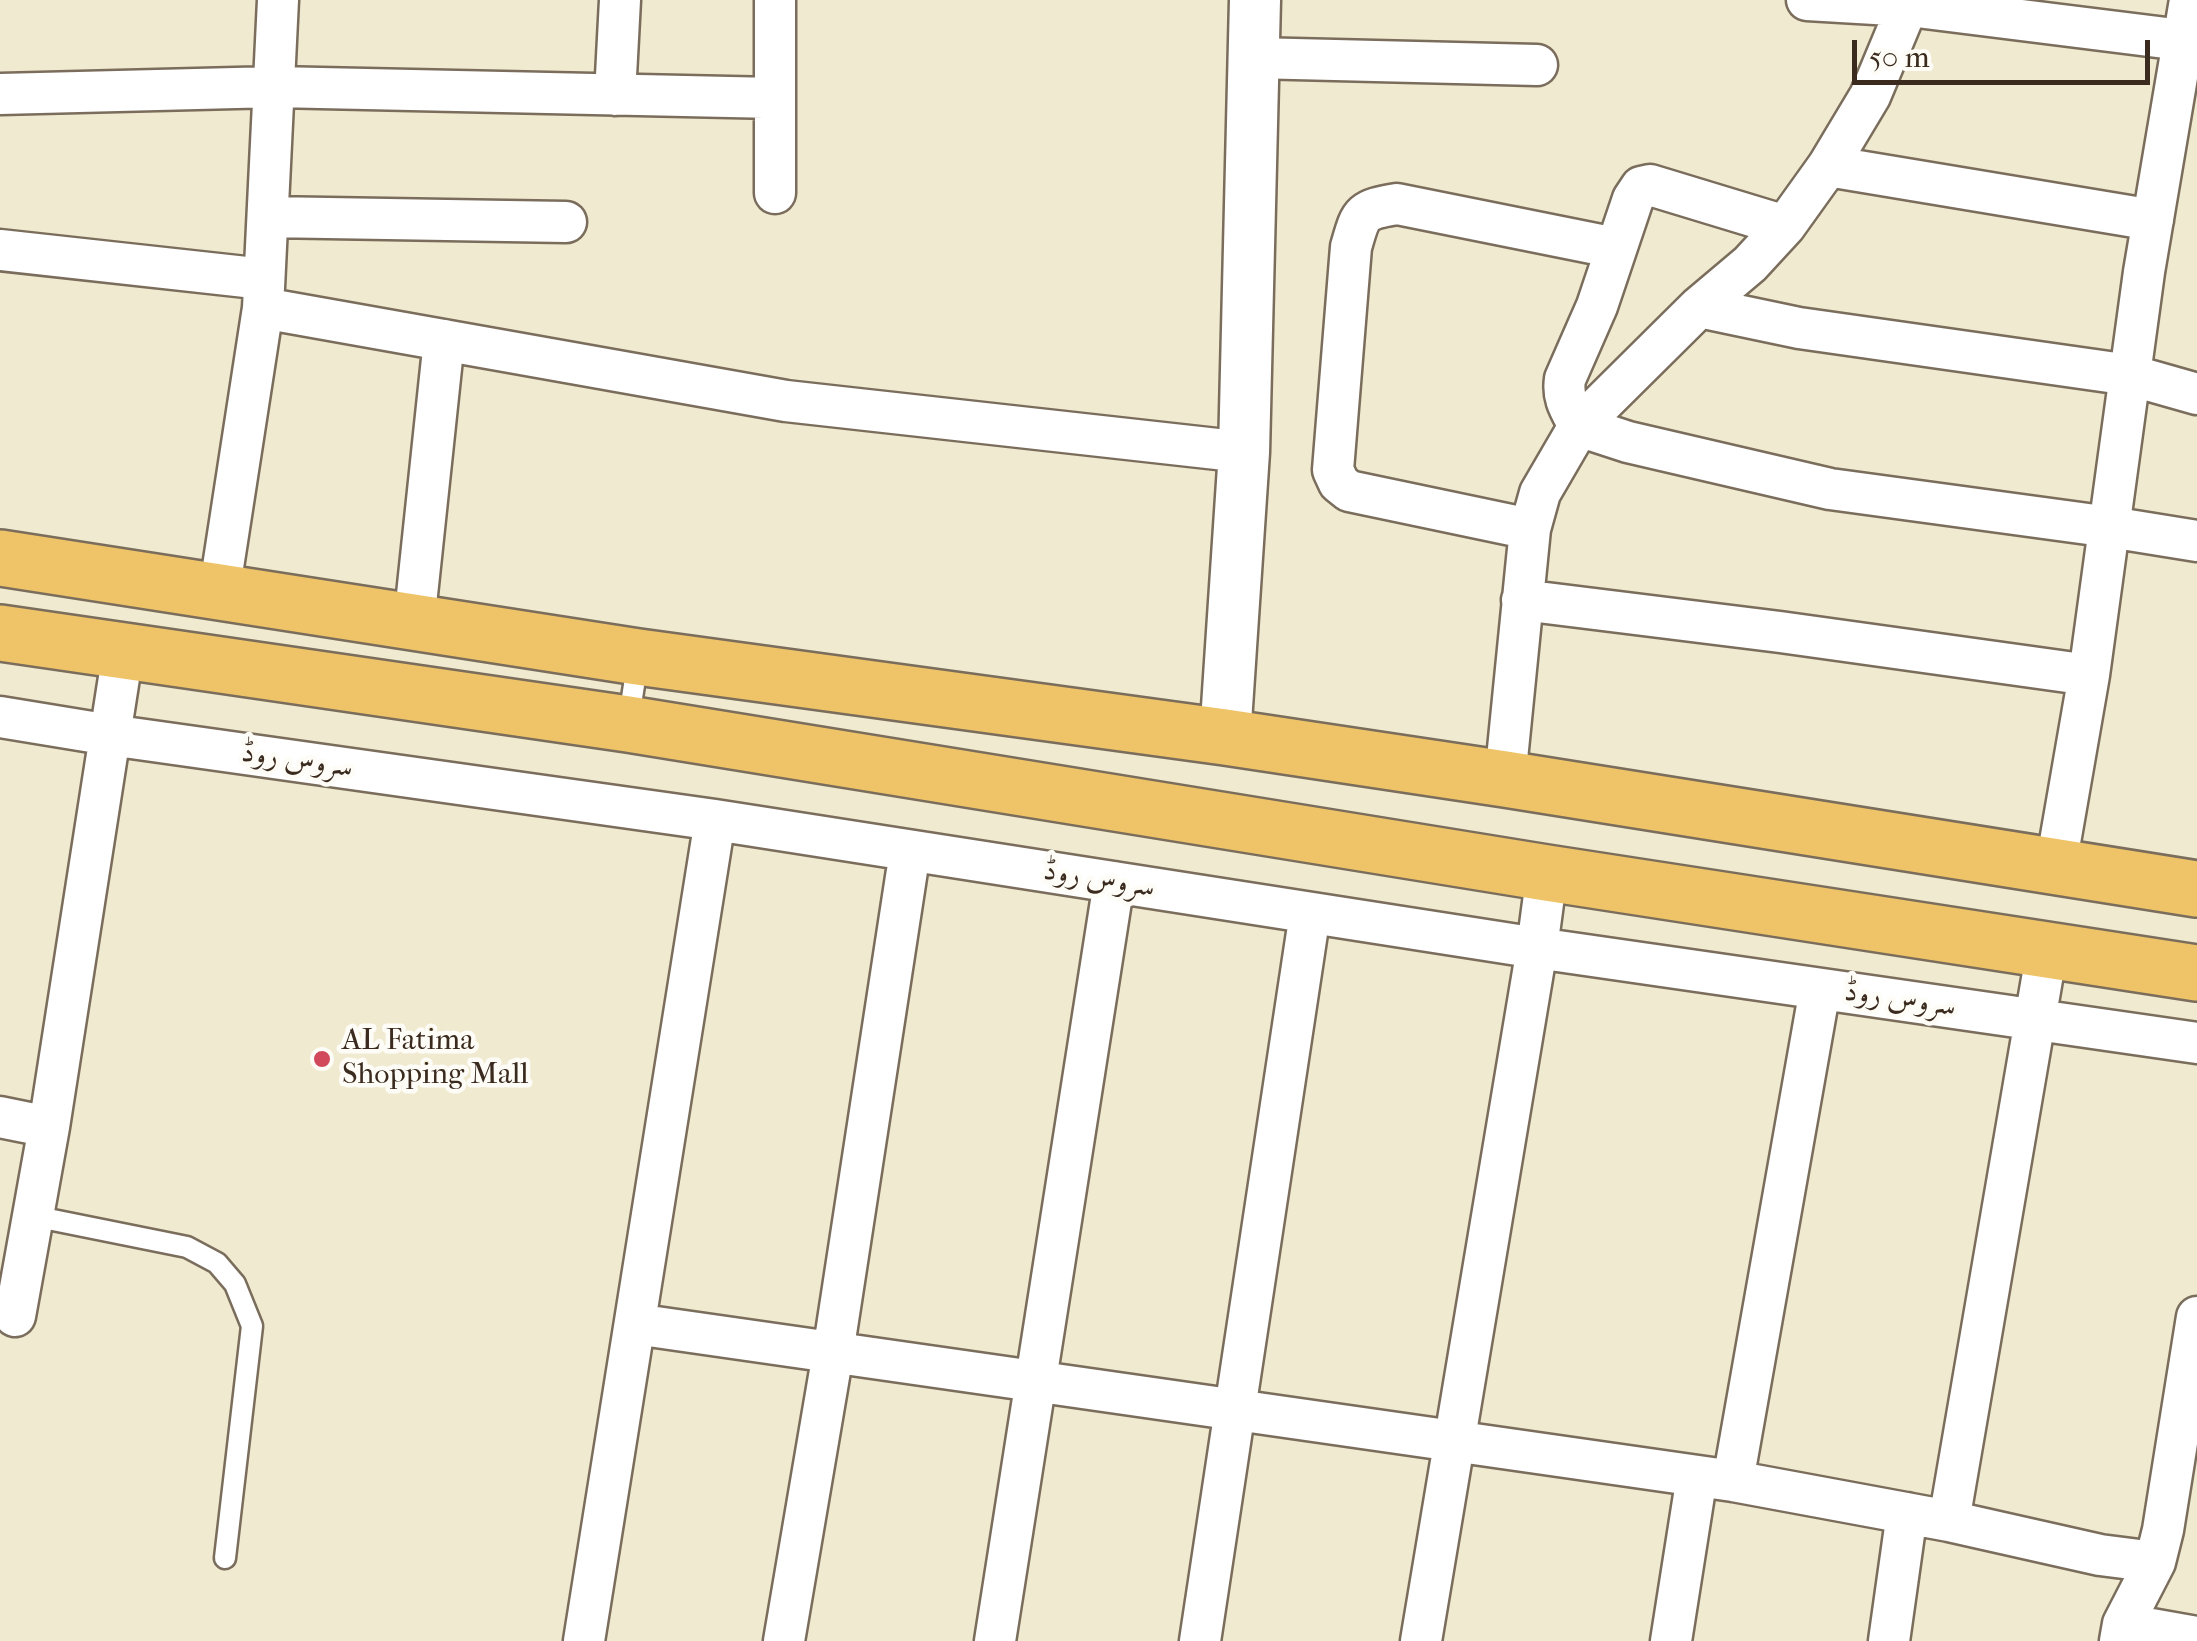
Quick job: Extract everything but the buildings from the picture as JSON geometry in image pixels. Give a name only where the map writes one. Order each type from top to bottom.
[{"type":"main road","points":[[0,558],[638,657],[1505,779],[2197,889]]},
{"type":"main road","points":[[0,633],[628,724],[2197,973]]},
{"type":"street","points":[[219,593],[264,294],[278,0]]},
{"type":"street","points":[[615,95],[620,0]]},
{"type":"street","points":[[775,0],[775,193]]},
{"type":"street","points":[[1225,737],[1244,452],[1254,0]]},
{"type":"street","points":[[1808,0],[1910,3],[2190,41]]},
{"type":"street","points":[[2056,866],[2089,675],[2152,220],[2190,41],[2190,0]]},
{"type":"street","points":[[1505,779],[1530,528],[1540,493],[1579,426],[1785,226],[1828,166],[1870,96],[1910,3]]},
{"type":"street","points":[[1254,58],[1536,65]]},
{"type":"street","points":[[0,94],[275,88],[775,98]]},
{"type":"street","points":[[1828,166],[2152,220]]},
{"type":"street","points":[[1785,226],[1650,185],[1641,187],[1633,199],[1597,306],[1565,379],[1563,392],[1579,426],[1628,442],[1830,488],[2197,541]]},
{"type":"street","points":[[1530,528],[1348,491],[1339,483],[1333,470],[1351,248],[1359,220],[1371,208],[1396,204],[1616,248]]},
{"type":"street","points":[[268,217],[566,222]]},
{"type":"street","points":[[0,250],[264,294],[444,340],[786,401],[1244,452]]},
{"type":"street","points":[[1700,307],[1799,328],[2130,375],[2197,394]]},
{"type":"street","points":[[414,623],[444,340]]},
{"type":"street","points":[[1522,600],[2089,675]]},
{"type":"street","points":[[15,1316],[49,1127],[122,652]]},
{"type":"street","name":"سروس روڈ","points":[[0,717],[715,820],[1538,948],[2197,1043]]},
{"type":"street","points":[[584,1641],[715,820]]},
{"type":"street","points":[[784,1641],[833,1353],[910,851]]},
{"type":"street","points":[[1421,1641],[1538,948],[1547,872]]},
{"type":"street","points":[[995,1641],[1114,882]]},
{"type":"street","points":[[1200,1641],[1310,913]]},
{"type":"street","points":[[1949,1520],[2047,950]]},
{"type":"street","points":[[1671,1641],[1715,1478],[1820,988]]},
{"type":"street","points":[[0,1117],[49,1127]]},
{"type":"street","points":[[2197,1317],[2163,1530],[2155,1562],[2122,1632],[2197,1637]]},
{"type":"street","points":[[635,1324],[1715,1478],[1949,1520],[2100,1555],[2155,1562]]},
{"type":"street","points":[[1889,1641],[1907,1513]]},
{"type":"lane","points":[[628,724],[638,657]]},
{"type":"lane","points":[[33,1216],[187,1247],[217,1264],[235,1284],[252,1326],[224,1558]]},
{"type":"place","name":"AL Fatima Shopping Mall","points":[[322,1059]]}]
